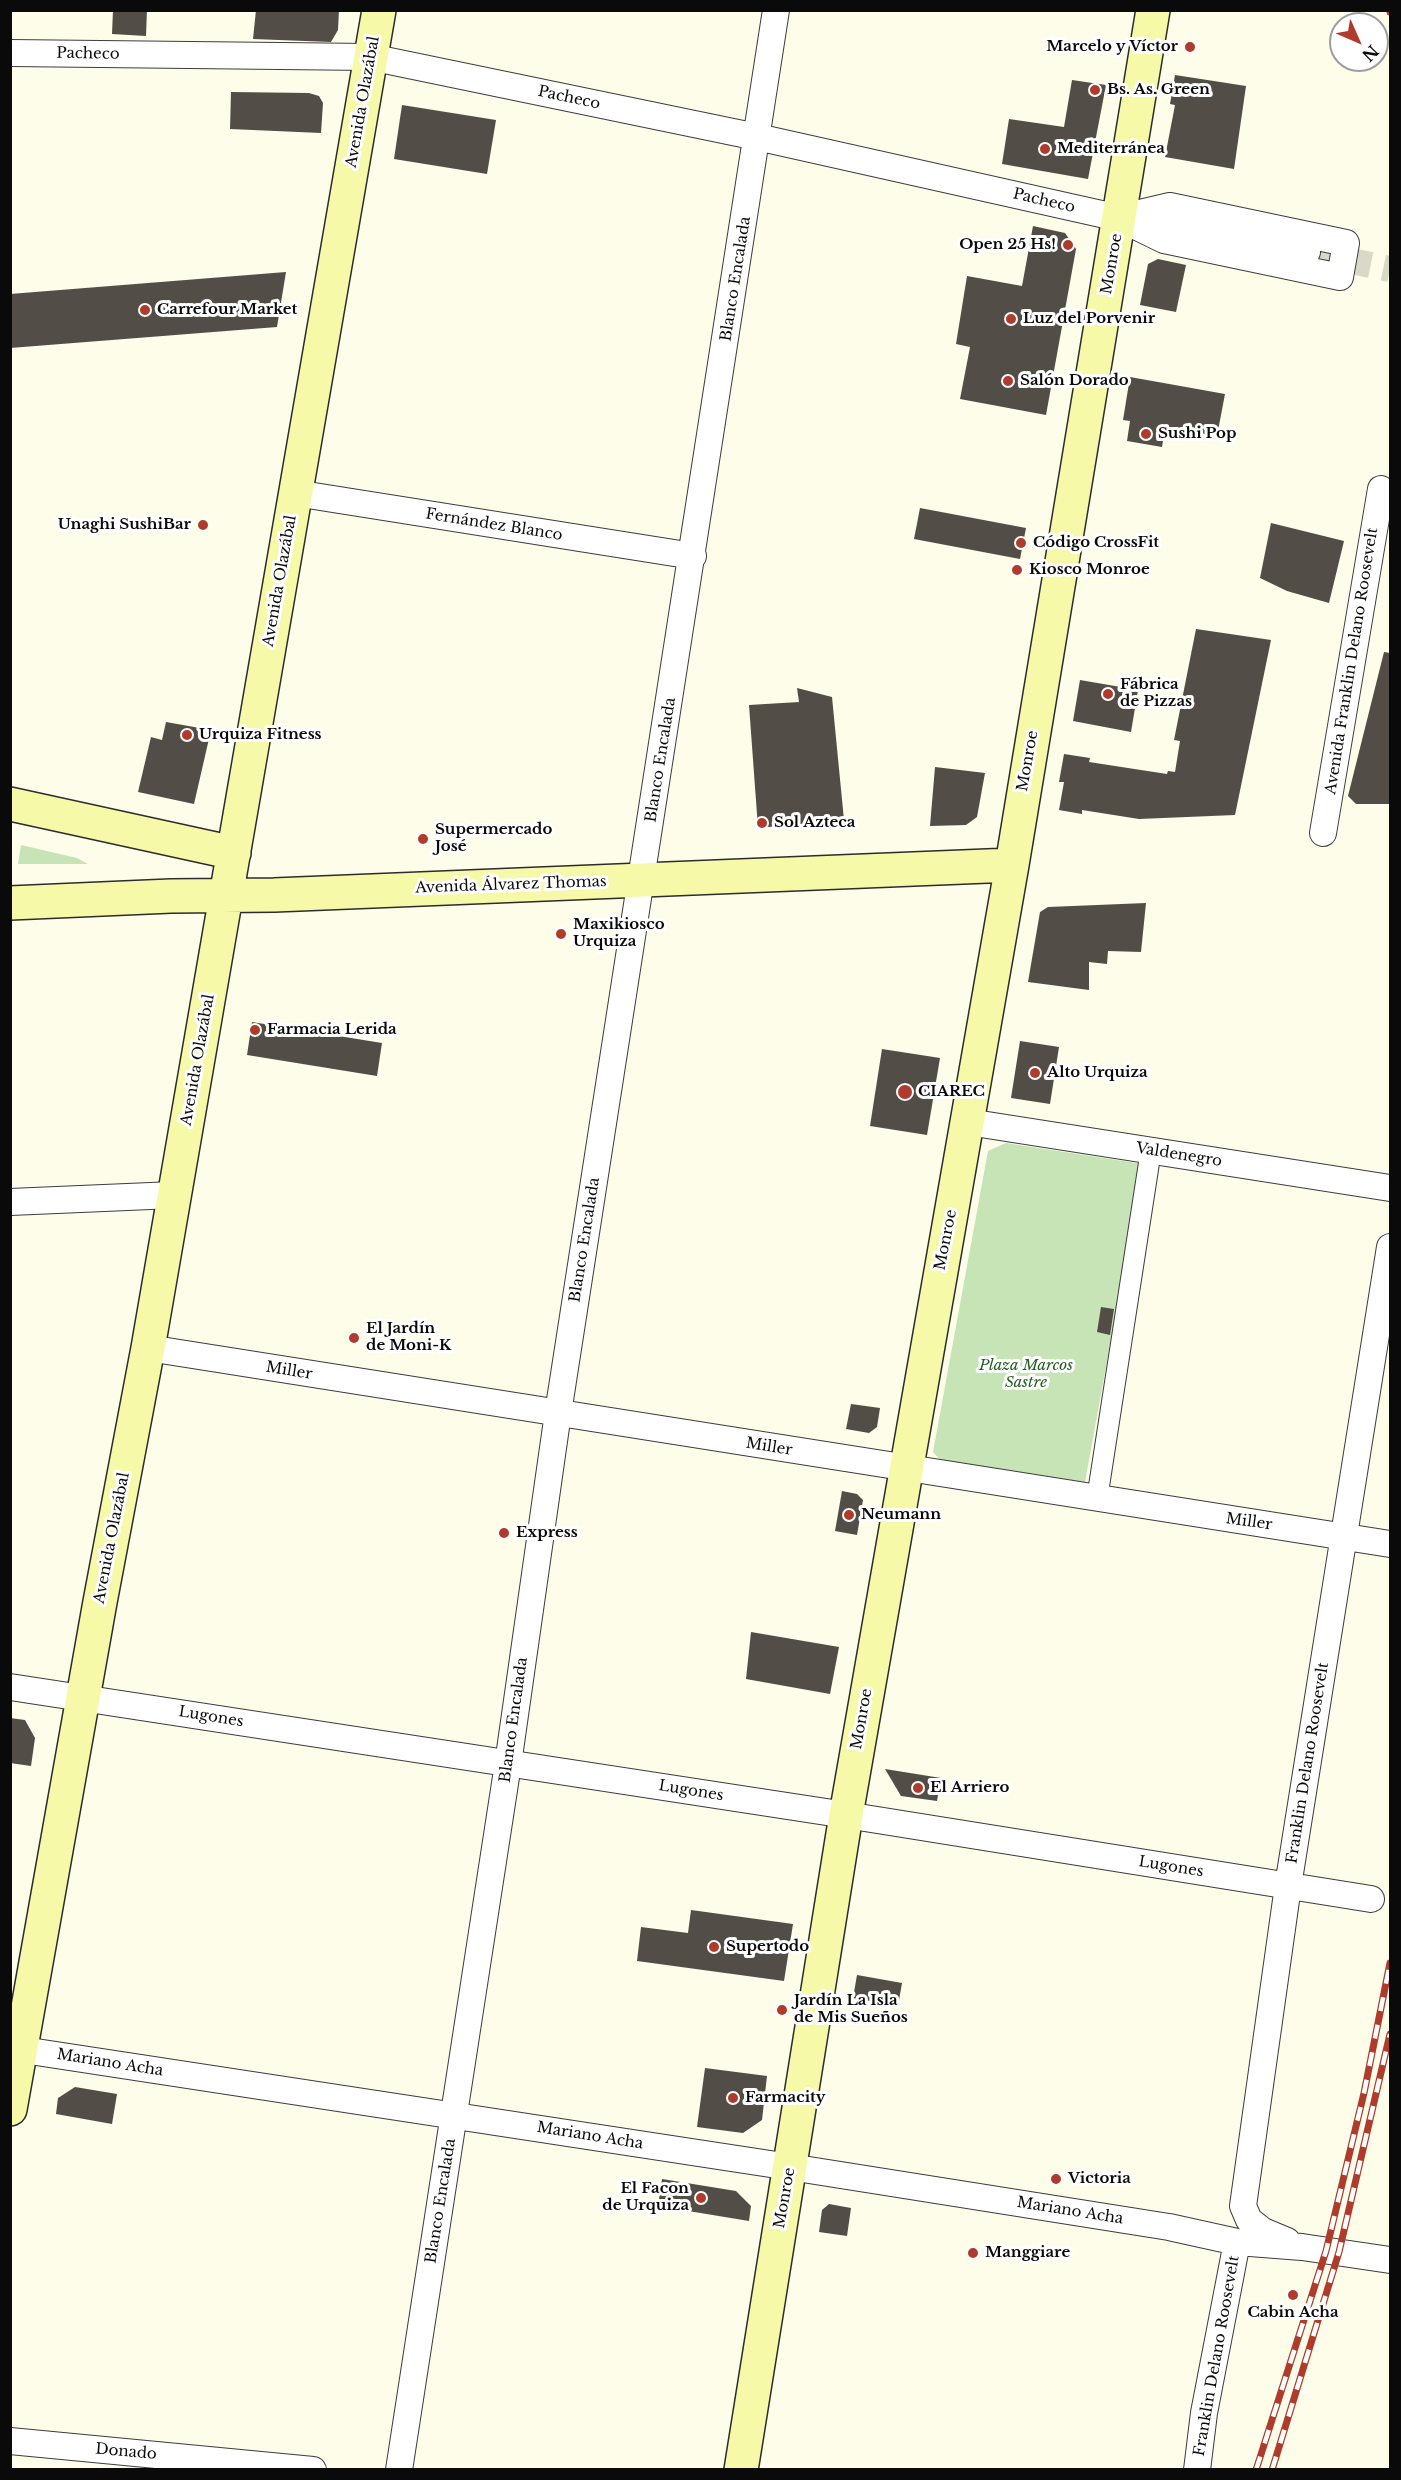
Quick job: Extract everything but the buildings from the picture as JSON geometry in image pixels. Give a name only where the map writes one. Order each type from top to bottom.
[{"type":"main road","name":"Avenida Olazábal","points":[[10,2109],[15,2048],[84,1698],[148,1348],[379,10]]},
{"type":"main road","name":"Monroe","points":[[741,2469],[846,1815],[905,1469],[968,1122],[1153,10]]},
{"type":"main road","points":[[10,804],[234,853]]},
{"type":"main road","name":"Avenida Álvarez Thomas","points":[[10,903],[171,896],[226,897],[1011,865]]},
{"type":"street","name":"Blanco Encalada","points":[[399,2469],[508,1764],[558,1413],[693,556],[776,10]]},
{"type":"street","name":"Pacheco","points":[[10,53],[370,57],[757,137],[1119,218],[1166,224],[1307,252]]},
{"type":"street","name":"Pacheco","points":[[1170,206],[1346,243],[1340,277],[1164,240],[1119,218],[1170,206]]},
{"type":"street","name":"Avenida Franklin Delano Roosevelt","points":[[1323,833],[1381,489]]},
{"type":"street","name":"Fernández Blanco","points":[[295,493],[693,556]]},
{"type":"street","name":"Valdenegro","points":[[968,1122],[1390,1188]]},
{"type":"street","points":[[1097,1499],[1151,1150]]},
{"type":"street","points":[[10,1202],[174,1195]]},
{"type":"street","name":"Franklin Delano Roosevelt","points":[[1243,2206],[1288,1886],[1390,1246]]},
{"type":"street","name":"Miller","points":[[148,1348],[1390,1544]]},
{"type":"street","name":"Lugones","points":[[10,1687],[846,1815],[1371,1899]]},
{"type":"street","name":"Mariano Acha","points":[[15,2048],[790,2166],[1169,2227],[1237,2242],[1302,2247],[1390,2260]]},
{"type":"street","points":[[1243,2206],[1249,2220],[1263,2230],[1302,2247]]},
{"type":"street","name":"Mariano Acha","points":[[1169,2227],[1224,2221],[1243,2206]]},
{"type":"street","name":"Franklin Delano Roosevelt","points":[[1197,2469],[1204,2413],[1237,2242]]},
{"type":"street","name":"Donado","points":[[10,2441],[314,2469]]},
{"type":"green space","points":[[21,845],[77,858],[88,864],[18,864]]},
{"type":"green space","name":"Plaza Marcos Sastre","points":[[1006,1143],[1143,1164],[1085,1482],[942,1462],[933,1452],[988,1151]]},
{"type":"tunnel","points":[[1307,252],[1390,269]]},
{"type":"railway","points":[[1256,2470],[1326,2251],[1364,2093],[1390,1963]]},
{"type":"railway","points":[[1272,2470],[1339,2252],[1390,2034]]},
{"type":"place","name":"Marcelo y Víctor","points":[[1190,47]]},
{"type":"place","name":"Bs. As. Green","points":[[1095,90]]},
{"type":"place","name":"Mediterránea","points":[[1045,149]]},
{"type":"place","name":"Open 25 Hs!","points":[[1068,245]]},
{"type":"place","name":"Carrefour Market","points":[[145,310]]},
{"type":"place","name":"Luz del Porvenir","points":[[1011,319]]},
{"type":"place","name":"Salón Dorado","points":[[1008,381]]},
{"type":"place","name":"Sushi Pop","points":[[1146,434]]},
{"type":"place","name":"Unaghi SushiBar","points":[[203,525]]},
{"type":"place","name":"Código CrossFit","points":[[1021,543]]},
{"type":"place","name":"Kiosco Monroe","points":[[1017,570]]},
{"type":"place","name":"Fábrica de Pizzas","points":[[1108,694]]},
{"type":"place","name":"Urquiza Fitness","points":[[187,735]]},
{"type":"place","name":"Sol Azteca","points":[[762,823]]},
{"type":"place","name":"Supermercado José","points":[[423,839]]},
{"type":"place","name":"Maxikiosco Urquiza","points":[[561,934]]},
{"type":"place","name":"Farmacia Lerida","points":[[255,1030]]},
{"type":"place","name":"Alto Urquiza","points":[[1035,1073]]},
{"type":"place","name":"CIAREC","points":[[905,1092]]},
{"type":"place","name":"El Jardín de Moni-K","points":[[354,1338]]},
{"type":"place","name":"Neumann","points":[[849,1515]]},
{"type":"place","name":"Express","points":[[504,1533]]},
{"type":"place","name":"El Arriero","points":[[918,1788]]},
{"type":"place","name":"Supertodo","points":[[714,1947]]},
{"type":"place","name":"Jardín La Isla de Mis Sueños","points":[[782,2010]]},
{"type":"place","name":"Farmacity","points":[[733,2098]]},
{"type":"place","name":"Victoria","points":[[1056,2179]]},
{"type":"place","name":"El Facon de Urquiza","points":[[701,2198]]},
{"type":"place","name":"Manggiare","points":[[973,2253]]},
{"type":"place","name":"Cabin Acha","points":[[1293,2295]]}]
